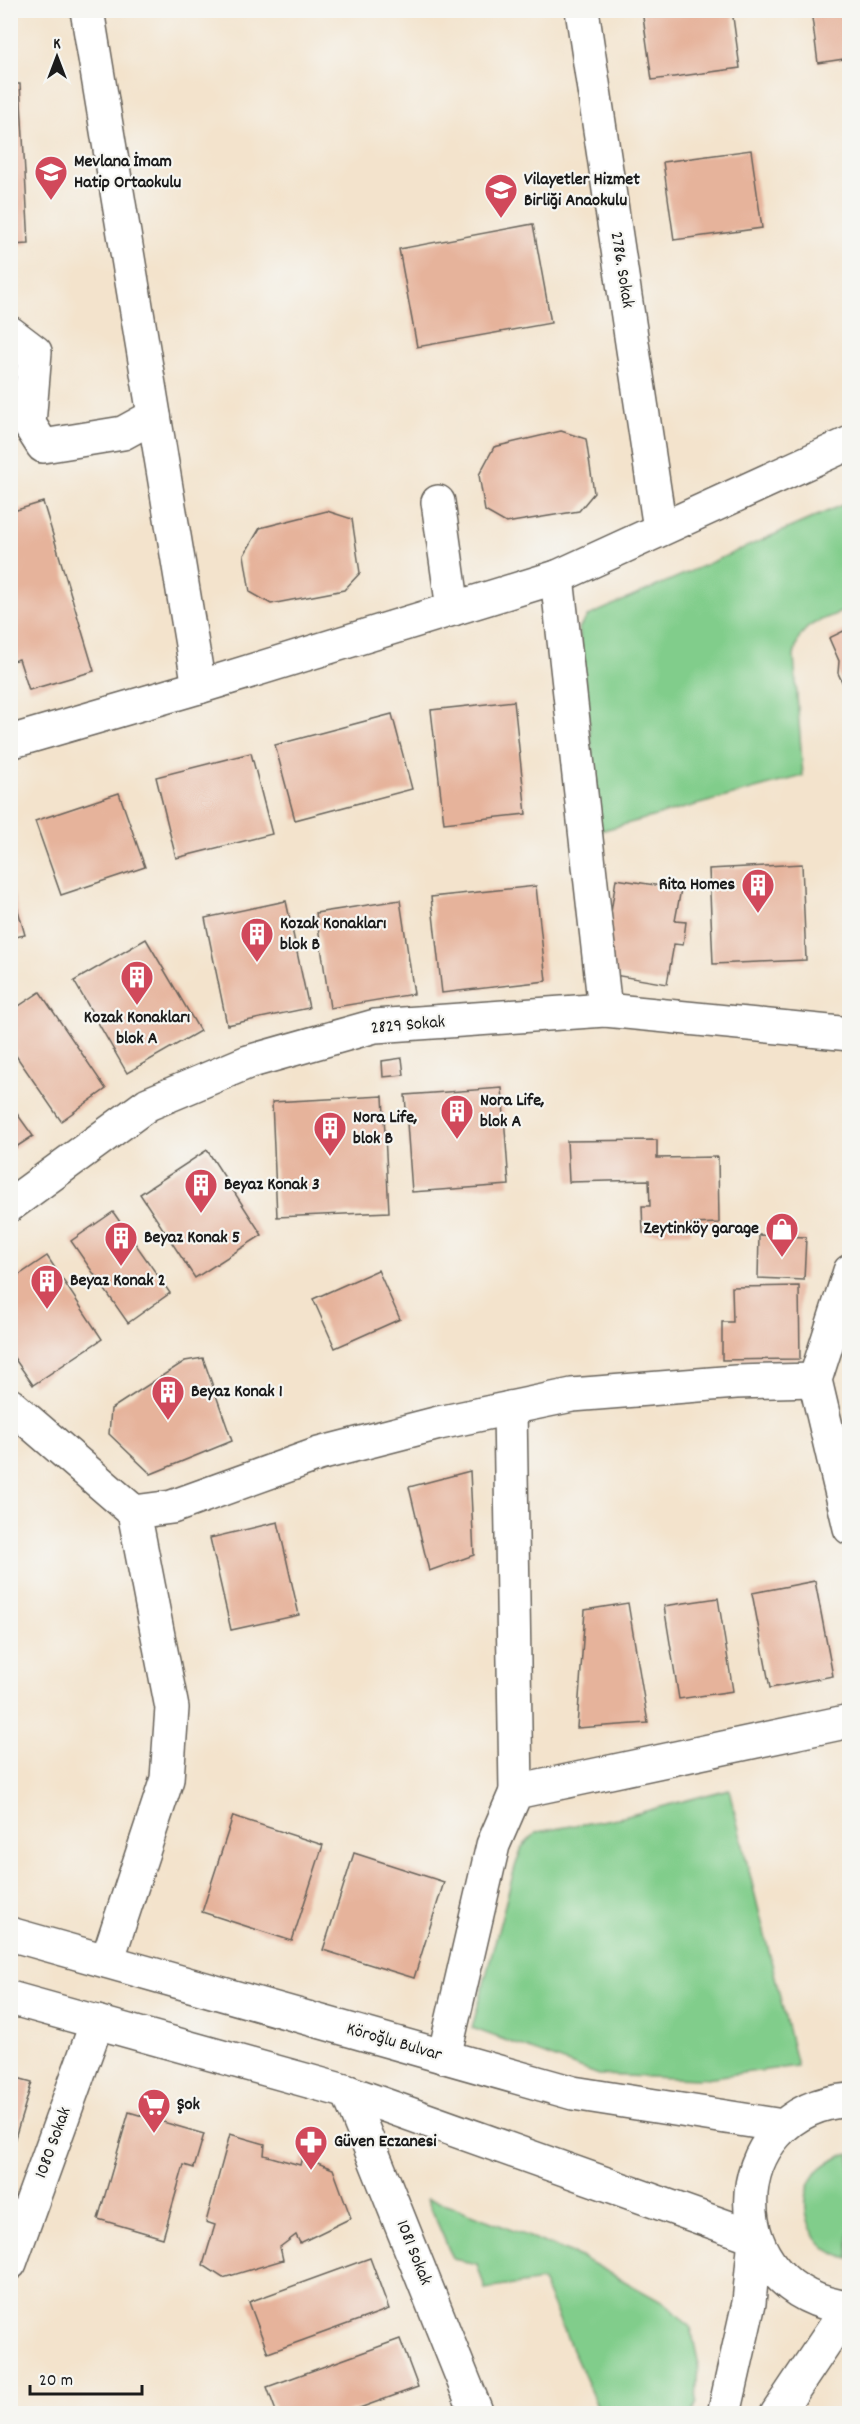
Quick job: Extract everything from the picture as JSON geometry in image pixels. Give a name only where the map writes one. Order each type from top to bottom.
[{"type":"street","points":[[87,10],[199,687]]},
{"type":"street","name":"2786. Sokak","points":[[582,10],[660,529]]},
{"type":"street","points":[[10,333],[35,352],[28,424],[43,447],[123,433],[154,416]]},
{"type":"street","points":[[10,742],[199,687],[557,577],[849,442]]},
{"type":"street","points":[[438,502],[453,609]]},
{"type":"street","points":[[557,577],[605,1010]]},
{"type":"street","name":"2829 Sokak","points":[[10,1205],[148,1104],[248,1062],[375,1026],[605,1010],[849,1034]]},
{"type":"street","points":[[849,1271],[815,1380],[849,1528]]},
{"type":"street","points":[[134,1512],[172,1507],[319,1454],[439,1423],[572,1395],[736,1382],[815,1380]]},
{"type":"street","points":[[10,1405],[134,1512],[172,1708],[167,1779],[107,1961]]},
{"type":"street","points":[[444,2057],[493,1845],[516,1792],[510,1408]]},
{"type":"street","points":[[516,1792],[849,1721]]},
{"type":"street","name":"Köroğlu Bulvar","points":[[10,1934],[573,2093],[783,2126]]},
{"type":"street","points":[[10,1998],[348,2092],[755,2237]]},
{"type":"street","name":"1080 Sokak","points":[[10,2263],[97,2022]]},
{"type":"street","name":"1081 Sokak","points":[[348,2092],[477,2414]]},
{"type":"street","points":[[777,2414],[848,2308],[817,2301],[790,2286],[769,2264],[755,2237],[749,2208],[753,2178],[764,2149],[783,2126],[806,2110],[832,2101],[849,2100]]},
{"type":"street","points":[[724,2414],[749,2303],[755,2237]]},
{"type":"green space","points":[[849,502],[849,609],[820,620],[806,629],[797,644],[794,656],[803,776],[600,831],[579,628],[588,616]]},
{"type":"green space","points":[[729,1789],[797,2066],[698,2079],[599,2075],[472,2028],[515,1867],[522,1847],[537,1832],[623,1817]]},
{"type":"green space","points":[[850,2153],[849,2259],[823,2246],[814,2235],[808,2222],[806,2208],[807,2194],[812,2180],[821,2168],[830,2161]]},
{"type":"green space","points":[[427,2199],[446,2204],[583,2258],[669,2306],[691,2328],[698,2361],[696,2403],[692,2413],[600,2413],[542,2281],[485,2289],[477,2264],[453,2259]]},
{"type":"building","points":[[642,10],[732,10],[740,68],[652,80]]},
{"type":"building","points":[[811,10],[850,10],[850,58],[818,63]]},
{"type":"building","points":[[10,84],[20,84],[29,244],[10,245]]},
{"type":"building","points":[[751,150],[762,228],[674,240],[663,162]]},
{"type":"building","points":[[533,224],[551,323],[417,347],[399,249]]},
{"type":"building","points":[[561,431],[586,439],[594,493],[579,511],[506,523],[485,511],[479,475],[494,447]]},
{"type":"building","points":[[43,502],[94,671],[29,690],[19,659],[10,662],[10,512]]},
{"type":"building","points":[[327,511],[352,519],[360,573],[344,590],[271,604],[250,592],[244,555],[260,528]]},
{"type":"building","points":[[850,628],[850,699],[838,673],[839,661],[829,638]]},
{"type":"building","points":[[514,701],[526,814],[444,823],[431,710]]},
{"type":"building","points":[[392,714],[412,789],[295,820],[275,745]]},
{"type":"building","points":[[251,753],[272,834],[176,858],[156,777]]},
{"type":"building","points":[[119,793],[145,867],[61,895],[35,821]]},
{"type":"building","name":"Rita Homes","points":[[802,864],[806,960],[713,964],[709,869]]},
{"type":"building","points":[[616,879],[681,889],[675,921],[686,922],[683,945],[674,944],[667,984],[602,973]]},
{"type":"building","points":[[10,882],[25,935],[10,938]]},
{"type":"building","points":[[536,886],[546,981],[442,993],[431,897]]},
{"type":"building","points":[[400,900],[414,994],[330,1008],[316,913]]},
{"type":"building","name":"Kozak Konakları blok B","points":[[286,901],[309,1008],[227,1025],[205,918]]},
{"type":"building","name":"Kozak Konakları blok A","points":[[146,939],[200,1031],[127,1073],[74,981]]},
{"type":"building","points":[[40,992],[106,1089],[61,1121],[10,1047],[10,1012]]},
{"type":"building","points":[[402,1058],[404,1075],[383,1077],[382,1061]]},
{"type":"building","name":"Nora Life, blok A","points":[[502,1088],[509,1185],[412,1192],[405,1095]]},
{"type":"building","name":"Nora Life, blok B","points":[[383,1096],[389,1212],[277,1217],[272,1102]]},
{"type":"building","points":[[10,1104],[33,1136],[10,1151]]},
{"type":"building","points":[[657,1140],[657,1158],[718,1157],[719,1223],[691,1224],[691,1233],[643,1233],[642,1206],[650,1206],[649,1180],[569,1182],[567,1141]]},
{"type":"building","name":"Beyaz Konak 3","points":[[207,1150],[262,1235],[195,1278],[140,1194]]},
{"type":"building","name":"Beyaz Konak 5","points":[[113,1212],[170,1293],[128,1323],[71,1241]]},
{"type":"building","name":"Zeytinköy garage","points":[[759,1235],[806,1237],[804,1280],[758,1278]]},
{"type":"building","name":"Beyaz Konak 2","points":[[47,1256],[102,1339],[33,1385],[10,1352],[10,1281]]},
{"type":"building","points":[[378,1270],[400,1319],[335,1348],[313,1299]]},
{"type":"building","points":[[799,1286],[800,1359],[722,1360],[722,1322],[733,1322],[732,1287]]},
{"type":"building","name":"Beyaz Konak 1","points":[[203,1358],[232,1441],[151,1474],[109,1434],[111,1409],[185,1361]]},
{"type":"building","points":[[470,1471],[474,1555],[429,1571],[409,1487]]},
{"type":"building","points":[[278,1522],[299,1615],[231,1630],[210,1538]]},
{"type":"building","points":[[815,1581],[833,1676],[770,1688],[752,1593]]},
{"type":"building","points":[[718,1598],[733,1691],[679,1699],[664,1606]]},
{"type":"building","points":[[628,1603],[648,1723],[577,1728],[585,1610]]},
{"type":"building","points":[[233,1816],[323,1845],[292,1941],[202,1912]]},
{"type":"building","points":[[354,1853],[444,1882],[414,1978],[323,1950]]},
{"type":"building","points":[[10,2076],[32,2082],[11,2151],[10,2151]]},
{"type":"building","points":[[129,2112],[204,2134],[194,2168],[184,2165],[163,2238],[98,2219]]},
{"type":"building","points":[[230,2134],[265,2144],[264,2155],[300,2165],[302,2157],[333,2169],[351,2218],[300,2243],[296,2235],[280,2247],[283,2260],[223,2278],[203,2265],[215,2225],[206,2222]]},
{"type":"building","points":[[370,2258],[389,2309],[268,2353],[249,2302]]},
{"type":"building","points":[[400,2339],[418,2387],[343,2414],[277,2414],[267,2387]]},
{"type":"place","name":"Mevlana İmam Hatip Ortaokulu","points":[[51,201]]},
{"type":"place","name":"Vilayetler Hizmet Birliği Anaokulu","points":[[501,219]]},
{"type":"place","name":"Rita Homes","points":[[758,914]]},
{"type":"place","name":"Kozak Konakları blok B","points":[[257,963]]},
{"type":"place","name":"Kozak Konakları blok A","points":[[137,1006]]},
{"type":"place","name":"Nora Life, blok A","points":[[457,1140]]},
{"type":"place","name":"Nora Life, blok B","points":[[330,1157]]},
{"type":"place","name":"Beyaz Konak 3","points":[[201,1214]]},
{"type":"place","name":"Zeytinköy garage","points":[[782,1258]]},
{"type":"place","name":"Beyaz Konak 5","points":[[121,1267]]},
{"type":"place","name":"Beyaz Konak 2","points":[[47,1310]]},
{"type":"place","name":"Beyaz Konak 1","points":[[168,1421]]},
{"type":"place","name":"Şok","points":[[154,2134]]},
{"type":"place","name":"Güven Eczanesi","points":[[311,2171]]}]
